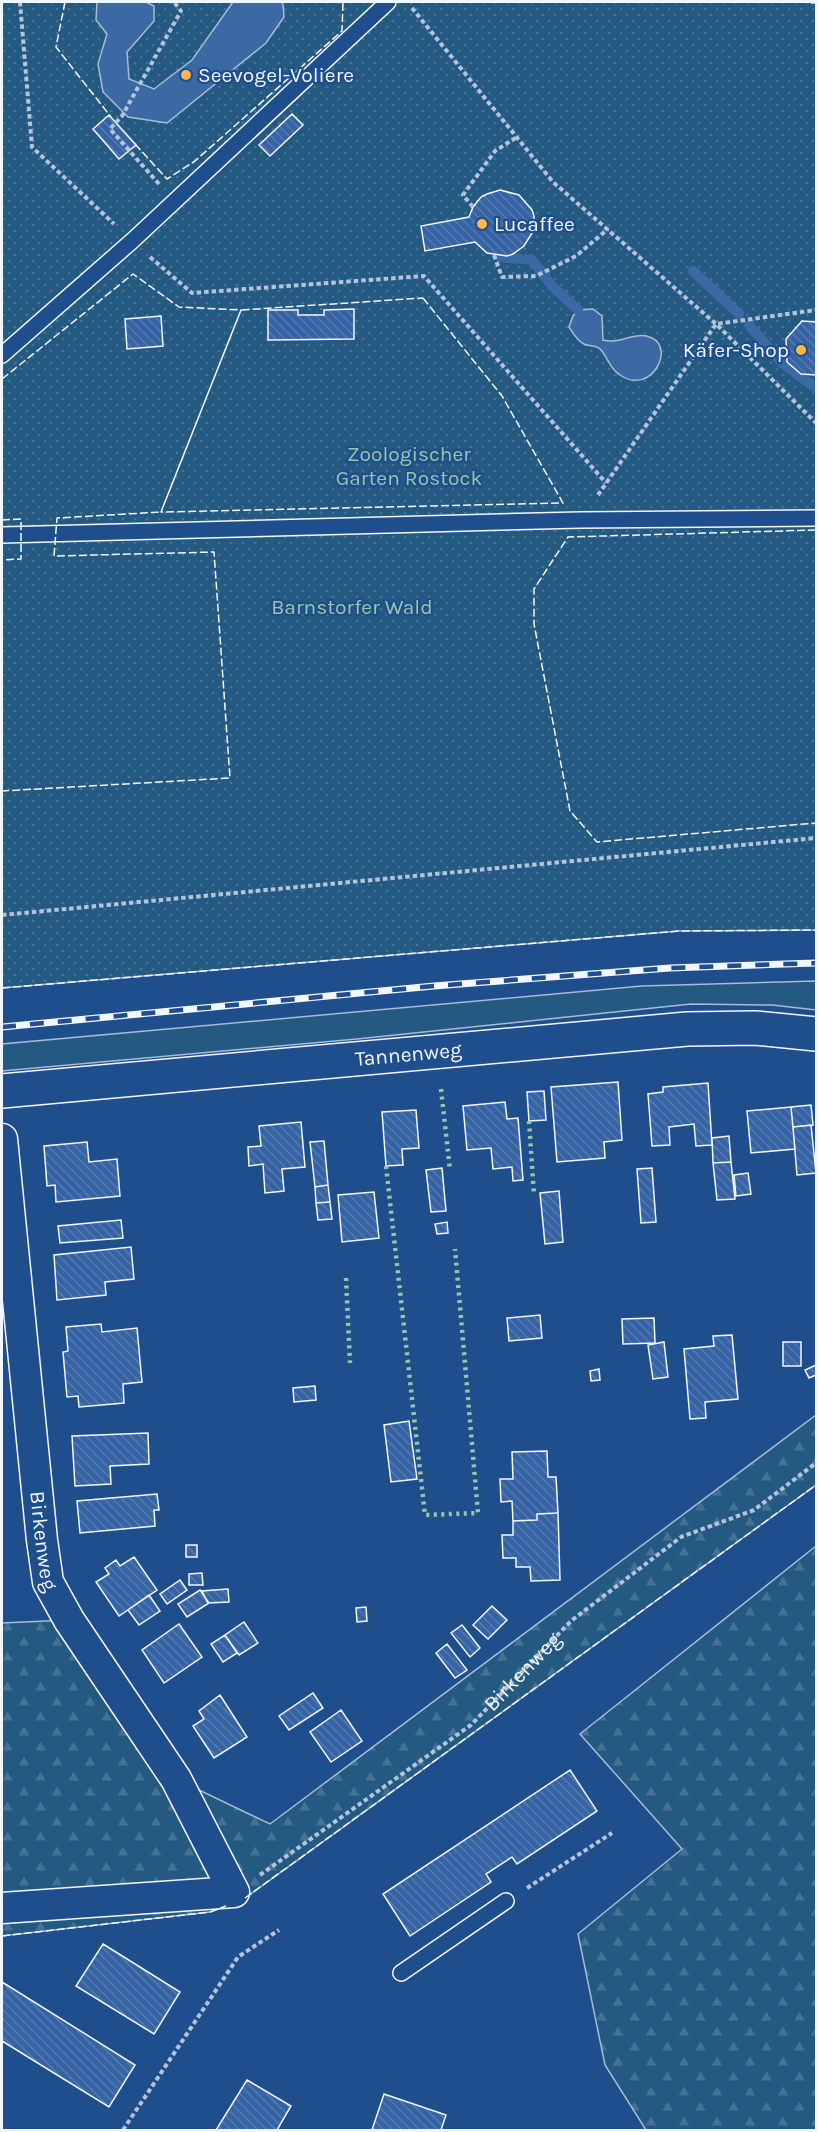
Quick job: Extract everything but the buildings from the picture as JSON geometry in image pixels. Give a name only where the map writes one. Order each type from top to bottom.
[{"type":"street","name":"Tannenweg","points":[[2,1091],[687,1029],[755,1028],[816,1035]]},
{"type":"street","name":"Birkenweg","points":[[2,1139],[48,1582],[69,1620],[176,1779],[234,1892]]},
{"type":"street","points":[[2,1908],[234,1892]]},
{"type":"lane","points":[[2,355],[132,241],[388,2]]},
{"type":"lane","points":[[9,535],[580,520],[816,518]]},
{"type":"lane","points":[[401,1973],[507,1901]]},
{"type":"path","points":[[20,2],[32,147],[132,241],[192,293],[424,276],[606,483]]},
{"type":"path","points":[[174,2],[181,11],[122,116],[110,129],[175,201]]},
{"type":"path","points":[[407,2],[553,182],[716,324],[816,423]]},
{"type":"path","points":[[473,207],[463,195],[495,151],[517,137]]},
{"type":"path","points":[[494,255],[502,278],[536,276],[576,256],[608,229]]},
{"type":"path","points":[[580,520],[716,324],[816,310]]},
{"type":"path","points":[[2,915],[816,838]]},
{"type":"path","name":"Birkenweg","points":[[234,1892],[471,1725],[571,1621],[681,1537],[754,1510],[816,1463]]},
{"type":"path","points":[[507,1901],[612,1833]]},
{"type":"path","points":[[123,2130],[238,1957],[279,1930]]},
{"type":"green space","name":"Zoologischer Garten Rostock","points":[[2,2],[816,2],[816,930],[679,931],[2,988]]},
{"type":"green space","points":[[816,981],[816,1010],[772,1005],[691,1004],[357,1039],[2,1071],[2,1044],[642,986]]},
{"type":"green space","points":[[816,1415],[816,1485],[241,1901],[210,1912],[2,1936],[2,1623],[69,1620],[176,1779],[270,1824]]},
{"type":"green space","points":[[816,1546],[816,2130],[646,2130],[605,2065],[578,1934],[682,1849],[580,1734]]},
{"type":"shaded area","points":[[97,2],[146,2],[154,6],[154,21],[127,52],[129,79],[154,89],[192,60],[233,2],[281,2],[284,17],[266,43],[167,123],[128,117],[103,92],[98,64],[107,34],[96,20]]},
{"type":"shaded area","points":[[593,309],[602,316],[603,340],[616,341],[634,336],[646,336],[659,344],[660,360],[650,375],[641,380],[631,380],[620,375],[599,348],[584,344],[577,339],[569,327],[573,316],[578,310]]},
{"type":"waterway","points":[[500,257],[532,260],[552,286],[578,310]]},
{"type":"waterway","points":[[693,271],[739,314]]},
{"type":"waterway","points":[[749,325],[782,363],[816,388]]},
{"type":"railway","points":[[2,1027],[434,986],[670,968],[816,963]]},
{"type":"hedge","points":[[441,1089],[450,1170]]},
{"type":"hedge","points":[[529,1121],[534,1195]]},
{"type":"hedge","points":[[386,1166],[425,1515],[478,1513],[455,1249]]},
{"type":"hedge","points":[[346,1278],[350,1363]]},
{"type":"fence","points":[[65,2],[56,47],[111,117]]},
{"type":"fence","points":[[135,144],[167,179],[195,161],[342,31],[343,2]]},
{"type":"fence","points":[[2,379],[133,274],[179,307],[241,310],[161,512],[57,518],[54,556],[214,552],[230,778],[2,791]]},
{"type":"fence","points":[[423,298],[502,396],[563,503],[161,512],[241,310],[423,298]]},
{"type":"fence","points":[[2,520],[21,519],[21,559],[2,560]]},
{"type":"fence","points":[[816,530],[568,537],[534,589],[534,624],[570,811],[597,842],[816,823]]},
{"type":"fence","points":[[2,988],[679,931],[816,930]]},
{"type":"fence","points":[[245,1898],[816,1485]]},
{"type":"fence","points":[[2,1936],[210,1912],[226,1906]]},
{"type":"place","name":"Seevogel-Voliere","points":[[186,75]]},
{"type":"place","name":"Lucaffee","points":[[482,224]]},
{"type":"place","name":"Käfer-Shop","points":[[801,350]]},
{"type":"park label","name":"Barnstorfer Wald","points":[[352,607]]}]
